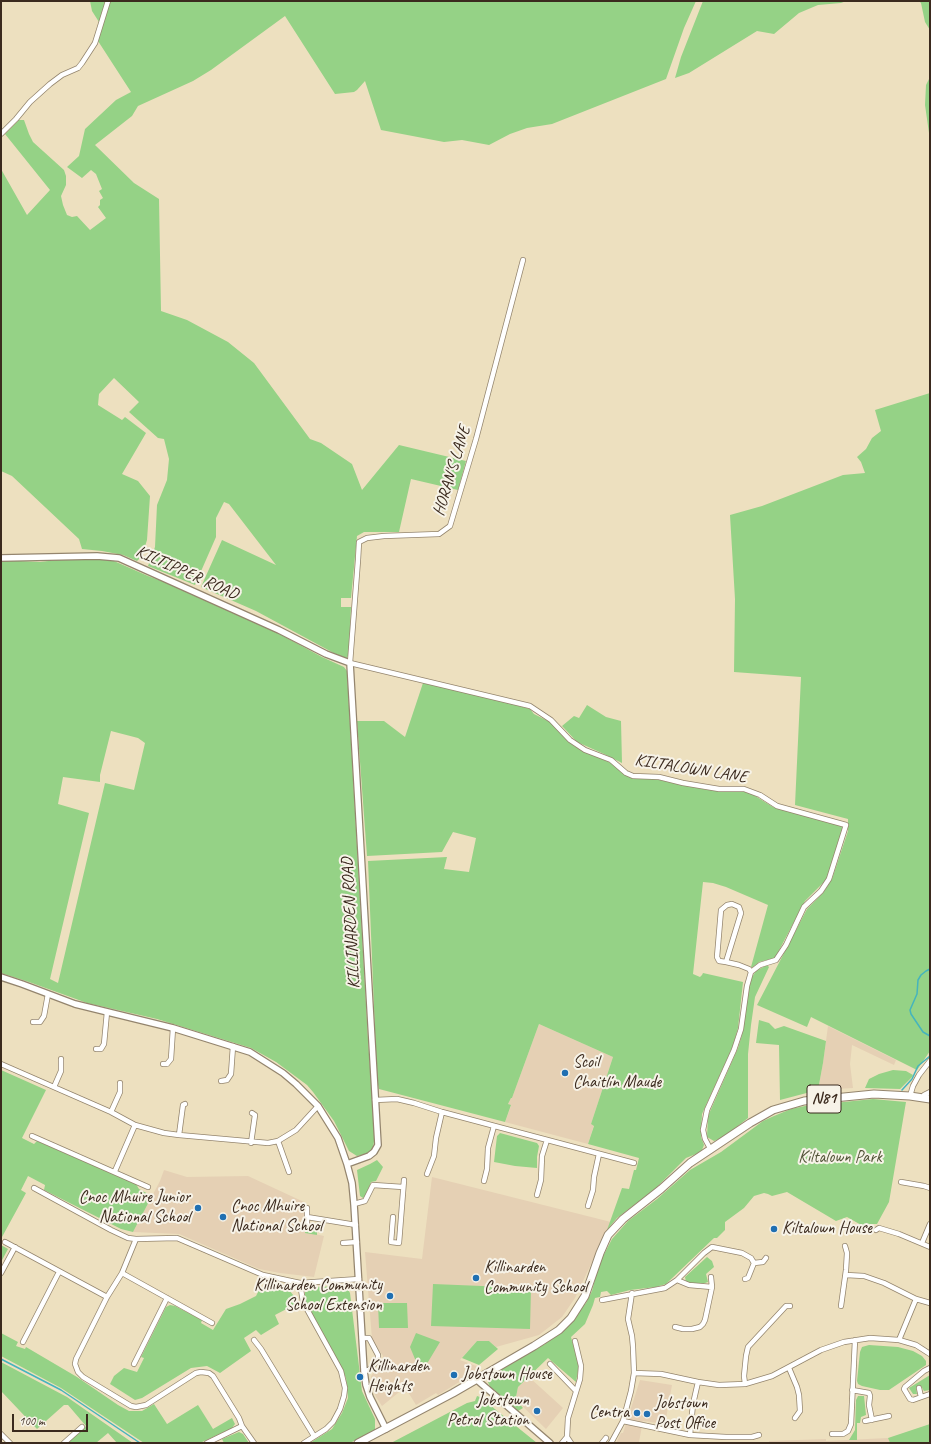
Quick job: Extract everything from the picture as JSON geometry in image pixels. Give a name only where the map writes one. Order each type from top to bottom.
[{"type":"main road","name":"N81","points":[[358,1443],[433,1405],[534,1346],[563,1326],[571,1318],[584,1296],[608,1235],[622,1219],[661,1189],[690,1163],[750,1123],[773,1110],[804,1101],[874,1094],[910,1096],[927,1099]]},
{"type":"street","points":[[1,134],[30,102],[50,84],[62,74],[78,68],[94,43],[108,1]]},
{"type":"street","name":"HORAN'S LANE","points":[[350,663],[358,542],[367,538],[384,536],[439,534],[450,526],[476,439],[523,260]]},
{"type":"street","name":"KILTIPPER ROAD","points":[[1,558],[97,556],[119,558],[280,630],[326,654],[350,663]]},
{"type":"street","name":"KILTALOWN LANE","points":[[350,663],[530,706],[551,720],[570,740],[585,750],[611,760],[626,773],[633,776],[659,777],[683,784],[719,789],[744,789],[760,795],[777,806],[846,825],[829,879],[821,891],[804,907],[786,945],[776,960],[760,965],[751,972]]},
{"type":"street","name":"KILLINARDEN ROAD","points":[[347,1164],[370,1156],[378,1144],[350,663]]},
{"type":"street","points":[[711,1150],[705,1139],[703,1130],[707,1110],[741,1029],[746,986],[751,972],[749,969],[739,965],[719,961],[717,957],[722,910],[727,905],[732,904],[739,906],[741,913],[726,962]]},
{"type":"street","points":[[1,977],[75,1004],[173,1028],[250,1052],[283,1073],[318,1106],[338,1138],[352,1183],[356,1225],[364,1371],[370,1398],[386,1429]]},
{"type":"street","points":[[34,1022],[40,1022],[44,1016],[48,994]]},
{"type":"street","points":[[96,1049],[101,1049],[104,1044],[107,1012]]},
{"type":"street","points":[[163,1064],[167,1064],[171,1059],[173,1028]]},
{"type":"street","points":[[221,1081],[227,1080],[231,1074],[233,1046]]},
{"type":"street","points":[[54,1087],[60,1071],[61,1059]]},
{"type":"street","points":[[910,1096],[912,1086],[930,1061]]},
{"type":"street","points":[[1,1064],[110,1112],[135,1125],[164,1133],[179,1135],[251,1143],[268,1143],[278,1141],[296,1130],[318,1106]]},
{"type":"street","points":[[110,1112],[120,1092],[120,1084]]},
{"type":"street","points":[[927,1099],[924,1095],[930,1092]]},
{"type":"street","points":[[376,1100],[397,1099],[634,1163]]},
{"type":"street","points":[[179,1135],[183,1105],[185,1104]]},
{"type":"street","points":[[427,1174],[434,1156],[436,1138],[442,1112]]},
{"type":"street","points":[[251,1143],[255,1115],[252,1113]]},
{"type":"street","points":[[115,1171],[135,1125]]},
{"type":"street","points":[[484,1181],[487,1169],[488,1148],[494,1126]]},
{"type":"street","points":[[32,1136],[115,1171],[148,1187]]},
{"type":"street","points":[[537,1195],[541,1180],[542,1156],[546,1140]]},
{"type":"street","points":[[278,1141],[290,1172]]},
{"type":"street","points":[[588,1206],[593,1190],[599,1154]]},
{"type":"street","points":[[393,1217],[391,1242],[399,1243],[404,1180]]},
{"type":"street","points":[[901,1182],[930,1188]]},
{"type":"street","points":[[354,1204],[365,1201],[373,1185],[404,1187]]},
{"type":"street","points":[[34,1188],[110,1230],[128,1238],[177,1238],[263,1275],[300,1283],[358,1279]]},
{"type":"street","points":[[307,1208],[307,1225]]},
{"type":"street","points":[[307,1217],[356,1225]]},
{"type":"street","points":[[922,1243],[930,1224]]},
{"type":"street","points":[[876,1230],[879,1228],[899,1234],[930,1247]]},
{"type":"street","points":[[136,1239],[122,1273],[107,1297],[76,1359],[75,1364],[78,1372],[83,1377],[131,1406],[141,1407],[196,1373],[209,1373],[213,1376],[242,1426],[254,1443]]},
{"type":"street","points":[[5,1242],[107,1297]]},
{"type":"street","points":[[343,1243],[356,1242]]},
{"type":"street","points":[[841,1306],[848,1253],[845,1246]]},
{"type":"street","points":[[1,1273],[15,1247]]},
{"type":"street","points":[[602,1300],[665,1288],[677,1280],[712,1247],[742,1253],[751,1258],[754,1263]]},
{"type":"street","points":[[754,1263],[763,1262],[766,1258]]},
{"type":"street","points":[[745,1279],[748,1278],[754,1263]]},
{"type":"street","points":[[23,1342],[59,1272]]},
{"type":"street","points":[[122,1273],[212,1323]]},
{"type":"street","points":[[846,1275],[864,1276],[884,1283],[916,1299],[930,1303]]},
{"type":"street","points":[[675,1327],[692,1329],[703,1324],[712,1287],[711,1277]]},
{"type":"street","points":[[677,1280],[689,1285],[712,1287]]},
{"type":"street","points":[[300,1283],[303,1302],[341,1371],[345,1388],[338,1416],[326,1428],[304,1443]]},
{"type":"street","points":[[611,1443],[623,1421],[634,1373],[632,1336],[628,1319],[632,1294]]},
{"type":"street","points":[[134,1364],[166,1298]]},
{"type":"street","points":[[899,1340],[916,1299]]},
{"type":"street","points":[[745,1384],[744,1376],[748,1347],[786,1306],[790,1306]]},
{"type":"street","points":[[362,1338],[369,1338],[378,1355],[378,1360],[369,1370],[364,1371]]},
{"type":"street","points":[[634,1373],[661,1374],[719,1385],[745,1384],[765,1379],[789,1368],[802,1359],[821,1350],[855,1340],[870,1338],[899,1340],[916,1345],[930,1354]]},
{"type":"street","points":[[254,1340],[314,1436]]},
{"type":"street","points":[[832,1434],[843,1434],[848,1431],[850,1424],[855,1340]]},
{"type":"street","points":[[571,1443],[567,1437],[568,1418],[580,1379],[581,1366],[575,1341]]},
{"type":"street","points":[[550,1364],[576,1391]]},
{"type":"street","points":[[789,1368],[799,1395],[800,1411],[795,1418]]},
{"type":"street","points":[[930,1368],[924,1371],[904,1389],[910,1399],[913,1400],[930,1394]]},
{"type":"street","points":[[476,1380],[550,1443]]},
{"type":"street","points":[[690,1435],[693,1404],[698,1382]]},
{"type":"street","points":[[918,1388],[921,1397]]},
{"type":"street","points":[[852,1390],[869,1393],[869,1405],[872,1420]]},
{"type":"street","points":[[865,1421],[888,1416]]},
{"type":"street","points":[[623,1421],[690,1435],[726,1438],[752,1437],[759,1435]]},
{"type":"street","points":[[207,1443],[242,1426]]},
{"type":"street","points":[[64,1443],[82,1427]]},
{"type":"street","points":[[1,1434],[10,1443]]},
{"type":"street","points":[[562,1443],[567,1437]]},
{"type":"street","points":[[602,1443],[606,1438]]},
{"type":"shaded area","points":[[539,1024],[613,1057],[591,1124],[594,1125],[588,1144],[505,1122],[511,1106],[508,1104],[512,1098]]},
{"type":"shaded area","points":[[828,1026],[896,1060],[894,1065],[852,1045],[850,1064],[853,1088],[818,1090]]},
{"type":"shaded area","name":"Cnoc Mhuire National School","points":[[164,1170],[187,1177],[248,1176],[304,1202],[305,1232],[324,1236],[314,1277],[259,1269],[179,1234],[133,1232],[160,1181]]},
{"type":"shaded area","name":"Killinarden Community School","points":[[432,1177],[611,1222],[575,1298],[562,1317],[539,1335],[496,1347],[489,1341],[477,1341],[460,1360],[479,1367],[461,1381],[438,1395],[436,1393],[416,1405],[408,1392],[406,1393],[403,1389],[382,1406],[376,1397],[371,1384],[371,1376],[383,1360],[383,1356],[372,1339],[365,1252],[422,1259]]},
{"type":"shaded area","points":[[529,1377],[563,1408],[546,1429],[517,1401],[516,1397],[518,1387]]},
{"type":"shaded area","points":[[640,1380],[672,1385],[665,1424],[643,1421],[639,1442],[643,1443],[616,1443],[621,1433],[623,1433]]},
{"type":"shaded area","points":[[888,1438],[890,1443],[769,1443],[769,1441],[826,1439],[826,1441]]},
{"type":"green space","points":[[90,1],[106,1],[99,22],[92,11]]},
{"type":"green space","points":[[110,1],[696,1],[684,28],[666,79],[552,124],[527,128],[510,134],[489,145],[462,140],[444,142],[381,130],[365,81],[354,92],[335,94],[285,16],[211,70],[193,81],[138,106],[132,116],[95,145],[134,183],[159,199],[161,311],[187,320],[228,342],[254,363],[310,439],[321,443],[352,464],[362,490],[399,445],[466,461],[458,490],[411,479],[399,532],[364,532],[357,536],[351,598],[341,598],[341,607],[351,607],[349,653],[347,658],[341,657],[256,611],[201,587],[222,540],[276,565],[229,504],[224,502],[216,518],[216,537],[195,585],[148,566],[155,547],[157,505],[167,480],[169,459],[164,439],[158,438],[129,412],[139,402],[114,378],[99,394],[98,405],[122,420],[125,417],[146,433],[122,474],[138,481],[150,496],[147,540],[142,556],[137,561],[123,555],[82,549],[79,539],[12,476],[1,471],[1,169],[27,215],[50,190],[5,134],[19,120],[24,120],[33,142],[64,170],[66,185],[61,196],[67,215],[72,217],[77,216],[90,230],[106,218],[98,207],[100,205],[100,200],[103,198],[99,191],[102,189],[96,174],[91,170],[82,178],[67,167],[79,156],[85,129],[116,100],[131,92],[98,41]]},
{"type":"green space","points":[[703,1],[846,1],[841,3],[818,5],[799,13],[774,34],[757,31],[689,73],[675,78],[681,57]]},
{"type":"green space","points":[[919,1],[930,1],[930,30],[925,22],[921,3]]},
{"type":"green space","points":[[930,77],[930,140],[925,105],[926,85]]},
{"type":"green space","points":[[930,393],[930,1051],[917,1070],[811,1017],[807,1027],[757,1005],[807,909],[823,893],[832,879],[848,831],[848,819],[795,805],[801,677],[734,672],[735,599],[730,515],[762,506],[843,475],[865,473],[861,462],[857,457],[866,449],[872,438],[881,431],[875,410]]},
{"type":"green space","points":[[73,558],[104,559],[114,561],[148,576],[199,595],[261,624],[322,657],[344,667],[347,671],[368,1040],[375,1135],[373,1148],[369,1153],[357,1156],[349,1151],[334,1121],[307,1085],[276,1062],[251,1048],[157,1019],[87,1003],[1,973],[1,560],[40,562]],"holes":[[[111,731],[138,738],[145,743],[134,790],[105,783],[58,983],[50,979],[89,813],[58,804],[63,777],[100,782],[100,775]]]},
{"type":"green space","points":[[423,683],[490,698],[530,709],[534,714],[554,724],[566,739],[574,746],[615,765],[631,778],[651,778],[708,790],[743,791],[752,794],[773,807],[847,827],[828,878],[805,901],[775,958],[759,962],[753,967],[751,967],[768,905],[726,887],[703,882],[693,974],[700,977],[703,973],[743,982],[738,1028],[733,1046],[702,1114],[701,1137],[704,1145],[702,1150],[686,1158],[656,1188],[617,1218],[607,1230],[622,1188],[629,1189],[639,1158],[588,1144],[594,1126],[591,1124],[613,1057],[539,1024],[512,1098],[508,1104],[511,1105],[505,1122],[379,1089],[377,1080],[368,861],[447,857],[444,869],[469,872],[476,838],[453,832],[442,852],[367,856],[357,721],[384,721],[405,737]]},
{"type":"green space","points":[[587,705],[606,717],[621,721],[622,763],[577,742],[562,726],[574,716],[579,718]]},
{"type":"green space","points":[[767,965],[769,967],[755,997],[751,1025],[748,1054],[748,1118],[724,1137],[714,1141],[707,1137],[708,1116],[738,1048],[742,1035],[747,995],[752,977],[756,971]]},
{"type":"green space","points":[[759,1020],[769,1023],[775,1029],[784,1026],[826,1041],[818,1090],[780,1100],[779,1045],[756,1043]]},
{"type":"green space","points":[[1,1070],[46,1090],[22,1138],[34,1144],[37,1141],[136,1184],[139,1189],[152,1196],[133,1232],[121,1229],[44,1190],[45,1185],[28,1176],[21,1190],[26,1193],[1,1237]]},
{"type":"green space","points":[[893,1070],[906,1071],[913,1075],[900,1089],[865,1088],[869,1079]]},
{"type":"green space","name":"Kiltalown Park","points":[[873,1099],[906,1102],[889,1202],[877,1224],[863,1226],[847,1217],[836,1221],[787,1192],[772,1196],[764,1193],[754,1196],[744,1208],[725,1222],[725,1230],[717,1238],[714,1238],[666,1284],[611,1295],[607,1291],[601,1292],[600,1297],[595,1298],[585,1324],[571,1337],[579,1366],[576,1382],[548,1358],[518,1387],[516,1397],[517,1401],[523,1408],[518,1411],[490,1387],[488,1382],[499,1370],[545,1344],[565,1329],[586,1303],[592,1291],[599,1264],[612,1239],[628,1221],[657,1199],[690,1170],[721,1152],[763,1121],[791,1109],[805,1106]]},
{"type":"green space","points":[[500,1133],[537,1143],[539,1146],[537,1168],[494,1162],[497,1136]]},
{"type":"green space","points":[[377,1160],[383,1167],[376,1181],[371,1182],[366,1195],[363,1198],[360,1196],[357,1170]]},
{"type":"green space","points":[[305,1226],[317,1229],[317,1235],[305,1233]]},
{"type":"green space","points":[[1,1245],[8,1249],[1,1262]]},
{"type":"green space","points":[[707,1257],[712,1261],[714,1267],[706,1274],[708,1282],[699,1285],[686,1282],[685,1277]]},
{"type":"green space","points":[[267,1284],[289,1290],[294,1296],[296,1304],[275,1315],[279,1324],[261,1335],[256,1330],[244,1338],[251,1351],[220,1373],[207,1366],[191,1368],[142,1398],[135,1400],[110,1384],[114,1376],[124,1368],[137,1372],[144,1358],[141,1357],[166,1307],[170,1305],[175,1306],[202,1320],[201,1323],[213,1330],[226,1309],[256,1296],[260,1288],[263,1289]]},
{"type":"green space","points":[[433,1284],[531,1288],[530,1329],[431,1326]]},
{"type":"green space","points":[[346,1286],[350,1293],[362,1391],[375,1419],[375,1430],[350,1443],[310,1443],[332,1429],[342,1413],[348,1398],[346,1378],[305,1301],[305,1292],[313,1287]]},
{"type":"green space","points":[[378,1303],[407,1303],[408,1328],[379,1328]]},
{"type":"green space","points":[[1,1333],[18,1342],[16,1346],[25,1349],[26,1347],[77,1377],[129,1411],[142,1411],[154,1404],[167,1424],[198,1405],[213,1429],[232,1418],[235,1424],[232,1428],[200,1443],[144,1443],[61,1388],[1,1356]]},
{"type":"green space","points":[[416,1333],[440,1342],[428,1362],[421,1367],[415,1359],[410,1347]]},
{"type":"green space","points":[[477,1341],[489,1341],[498,1349],[479,1365],[462,1358]]},
{"type":"green space","points":[[869,1345],[898,1347],[913,1351],[922,1356],[926,1361],[926,1365],[889,1390],[880,1390],[862,1386],[858,1384],[857,1381],[860,1352],[862,1347]]},
{"type":"green space","points":[[1,1362],[67,1397],[133,1443],[117,1443],[108,1433],[96,1443],[68,1443],[86,1426],[68,1405],[64,1405],[37,1429],[1,1391]]},
{"type":"green space","points":[[930,1375],[930,1390],[924,1391],[921,1386],[916,1388],[917,1394],[913,1394],[909,1388]]},
{"type":"green space","points":[[477,1396],[537,1443],[391,1443],[467,1403],[475,1401]]},
{"type":"green space","points":[[858,1396],[864,1396],[866,1415],[861,1417],[860,1423],[857,1423],[857,1440],[849,1440],[855,1430],[856,1400]]},
{"type":"green space","points":[[930,1424],[930,1443],[890,1443],[888,1438]]},
{"type":"green space","points":[[239,1432],[243,1434],[249,1443],[224,1443],[222,1439]]},
{"type":"waterway","points":[[930,969],[921,975],[918,980],[917,994],[910,1010],[923,1032],[930,1036]]},
{"type":"waterway","points":[[902,1090],[912,1079],[918,1066],[930,1056]]},
{"type":"waterway","points":[[1,1359],[61,1390],[140,1443]]},
{"type":"place","name":"Scoil Chaitlín Maude","points":[[565,1073]]},
{"type":"place","name":"Cnoc Mhuire Junior National School","points":[[198,1208]]},
{"type":"place","name":"Cnoc Mhuire National School","points":[[223,1217]]},
{"type":"place","name":"Kiltalown House","points":[[774,1229]]},
{"type":"place","name":"Killinarden Community School","points":[[476,1278]]},
{"type":"place","name":"Killinarden Community School Extension","points":[[390,1296]]},
{"type":"place","name":"Jobstown House","points":[[454,1375]]},
{"type":"place","name":"Killinarden Heights","points":[[360,1377]]},
{"type":"place","name":"Jobstown Petrol Station","points":[[537,1411]]},
{"type":"place","name":"Centra","points":[[637,1413]]},
{"type":"place","name":"Jobstown Post Office","points":[[647,1414]]}]
